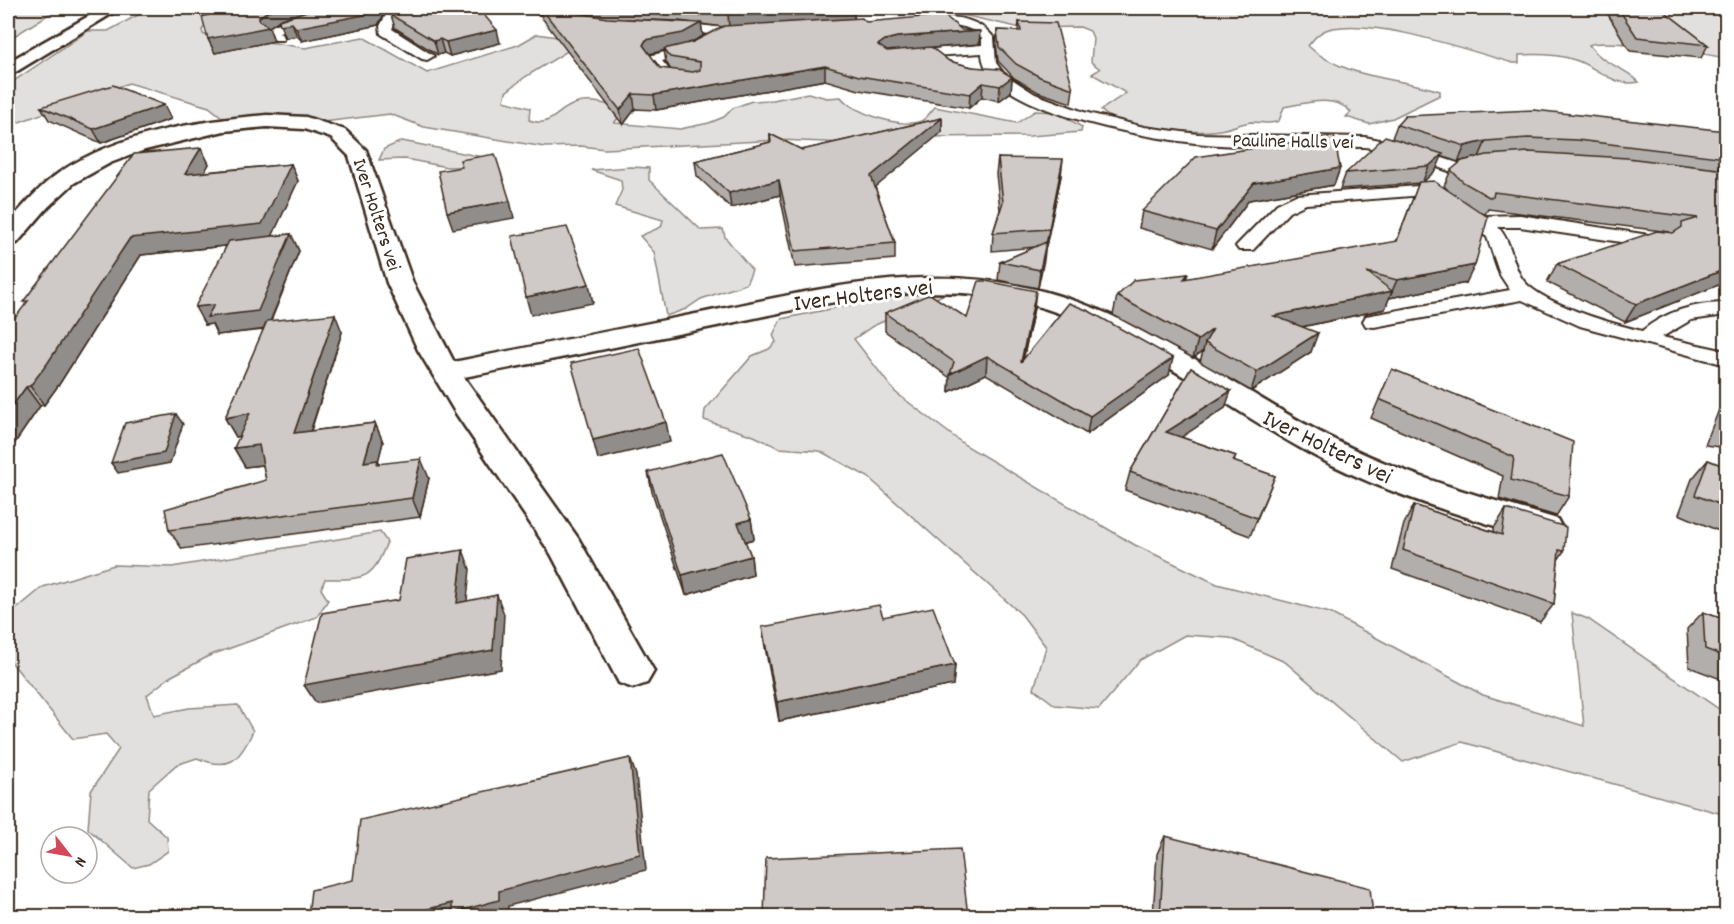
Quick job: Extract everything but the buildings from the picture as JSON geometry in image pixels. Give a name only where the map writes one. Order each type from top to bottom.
[{"type":"street","points":[[8,69],[114,8]]},
{"type":"street","name":"Iver Holters vei","points":[[8,238],[44,195],[61,181],[100,159],[145,142],[195,129],[245,123],[280,122],[332,129],[347,137],[359,154],[400,283],[432,350],[471,412],[565,547],[633,671]]},
{"type":"street","name":"Iver Holters vei","points":[[447,372],[849,291],[917,284],[984,287],[1038,298],[1097,321],[1175,363],[1281,426],[1361,466],[1426,491],[1556,531]]},
{"type":"lane","points":[[8,15],[10,8]]},
{"type":"lane","points":[[278,37],[272,32],[323,9],[355,13],[401,8]]},
{"type":"lane","points":[[401,8],[386,26],[386,31],[427,56]]},
{"type":"lane","points":[[523,8],[589,21]]},
{"type":"lane","points":[[683,13],[656,21],[722,34],[762,33]]},
{"type":"lane","points":[[705,17],[742,20]]},
{"type":"lane","points":[[910,21],[948,21],[972,26],[987,34],[989,63],[999,76]]},
{"type":"lane","points":[[678,55],[722,34]]},
{"type":"lane","points":[[887,58],[933,52],[988,49]]},
{"type":"lane","points":[[933,52],[938,60],[949,68]]},
{"type":"lane","points":[[976,76],[999,76]]},
{"type":"lane","name":"Pauline Halls vei","points":[[999,76],[1044,103],[1107,123],[1162,136],[1365,142],[1410,152],[1455,168]]},
{"type":"lane","points":[[1432,190],[1433,181],[1455,168],[1474,164]]},
{"type":"lane","points":[[1246,246],[1283,208],[1302,199],[1432,190],[1448,205],[1494,234],[1510,277],[1526,293],[1562,312],[1648,338],[1726,358]]},
{"type":"lane","points":[[1478,222],[1520,221],[1660,242]]},
{"type":"lane","points":[[1374,321],[1526,293]]},
{"type":"lane","points":[[1648,338],[1659,327],[1685,314],[1726,309]]},
{"type":"shaded area","points":[[8,8],[59,8],[8,40]]},
{"type":"shaded area","points":[[151,8],[245,8],[209,21],[202,30],[203,34],[211,38],[268,42],[305,48],[363,37],[427,73],[518,45],[537,34],[584,41],[525,77],[506,92],[504,101],[530,108],[529,120],[536,122],[547,121],[572,105],[592,102],[624,111],[614,123],[680,129],[709,123],[724,117],[733,108],[752,101],[773,100],[808,93],[827,98],[841,97],[866,114],[902,123],[921,121],[935,107],[1017,123],[1035,111],[1057,112],[1082,127],[1081,132],[1030,136],[918,137],[868,144],[780,140],[605,149],[581,146],[545,147],[424,127],[390,114],[323,122],[284,119],[227,121],[209,107],[129,83],[8,126],[8,85],[88,31],[108,31]]},
{"type":"shaded area","points":[[868,8],[1726,8],[1726,59],[1634,45],[1598,43],[1589,45],[1601,58],[1627,72],[1639,82],[1630,83],[1614,80],[1583,63],[1561,57],[1519,55],[1519,63],[1513,63],[1398,32],[1352,26],[1333,28],[1319,34],[1308,46],[1322,57],[1354,71],[1423,86],[1440,91],[1440,95],[1393,118],[1369,124],[1346,117],[1351,112],[1344,106],[1319,101],[1284,107],[1279,121],[1275,122],[1251,122],[1207,131],[1175,131],[1123,123],[1101,110],[1126,93],[1092,74],[1100,69],[1091,62],[1093,38],[1090,31],[1080,27],[1021,28],[958,14],[898,15]]},
{"type":"shaded area","points":[[402,141],[488,158],[484,166],[447,167],[405,159],[379,160],[384,149]]},
{"type":"shaded area","points":[[649,168],[649,180],[701,230],[723,229],[725,237],[752,270],[746,284],[701,299],[686,309],[666,316],[654,252],[640,236],[661,227],[663,220],[615,206],[622,190],[621,180],[591,170]]},
{"type":"shaded area","points":[[954,290],[873,326],[854,339],[895,392],[965,445],[1135,545],[1217,584],[1330,613],[1483,695],[1584,726],[1572,613],[1588,619],[1726,714],[1726,815],[1462,742],[1403,762],[1285,662],[1230,638],[1185,635],[1140,660],[1099,709],[1055,705],[1034,689],[1046,647],[1022,615],[868,477],[820,451],[779,448],[754,436],[704,420],[705,410],[752,356],[769,349],[776,342],[773,335],[781,319],[885,298]]},
{"type":"shaded area","points":[[380,532],[387,542],[377,564],[365,575],[349,579],[325,579],[321,589],[328,600],[317,617],[211,655],[170,677],[147,695],[154,715],[189,708],[238,705],[253,731],[243,750],[232,761],[217,764],[197,758],[176,765],[149,789],[147,819],[167,837],[168,851],[149,864],[133,868],[99,839],[99,825],[88,825],[91,791],[119,749],[106,734],[73,739],[8,658],[8,616],[43,587],[114,565],[172,567]]}]
